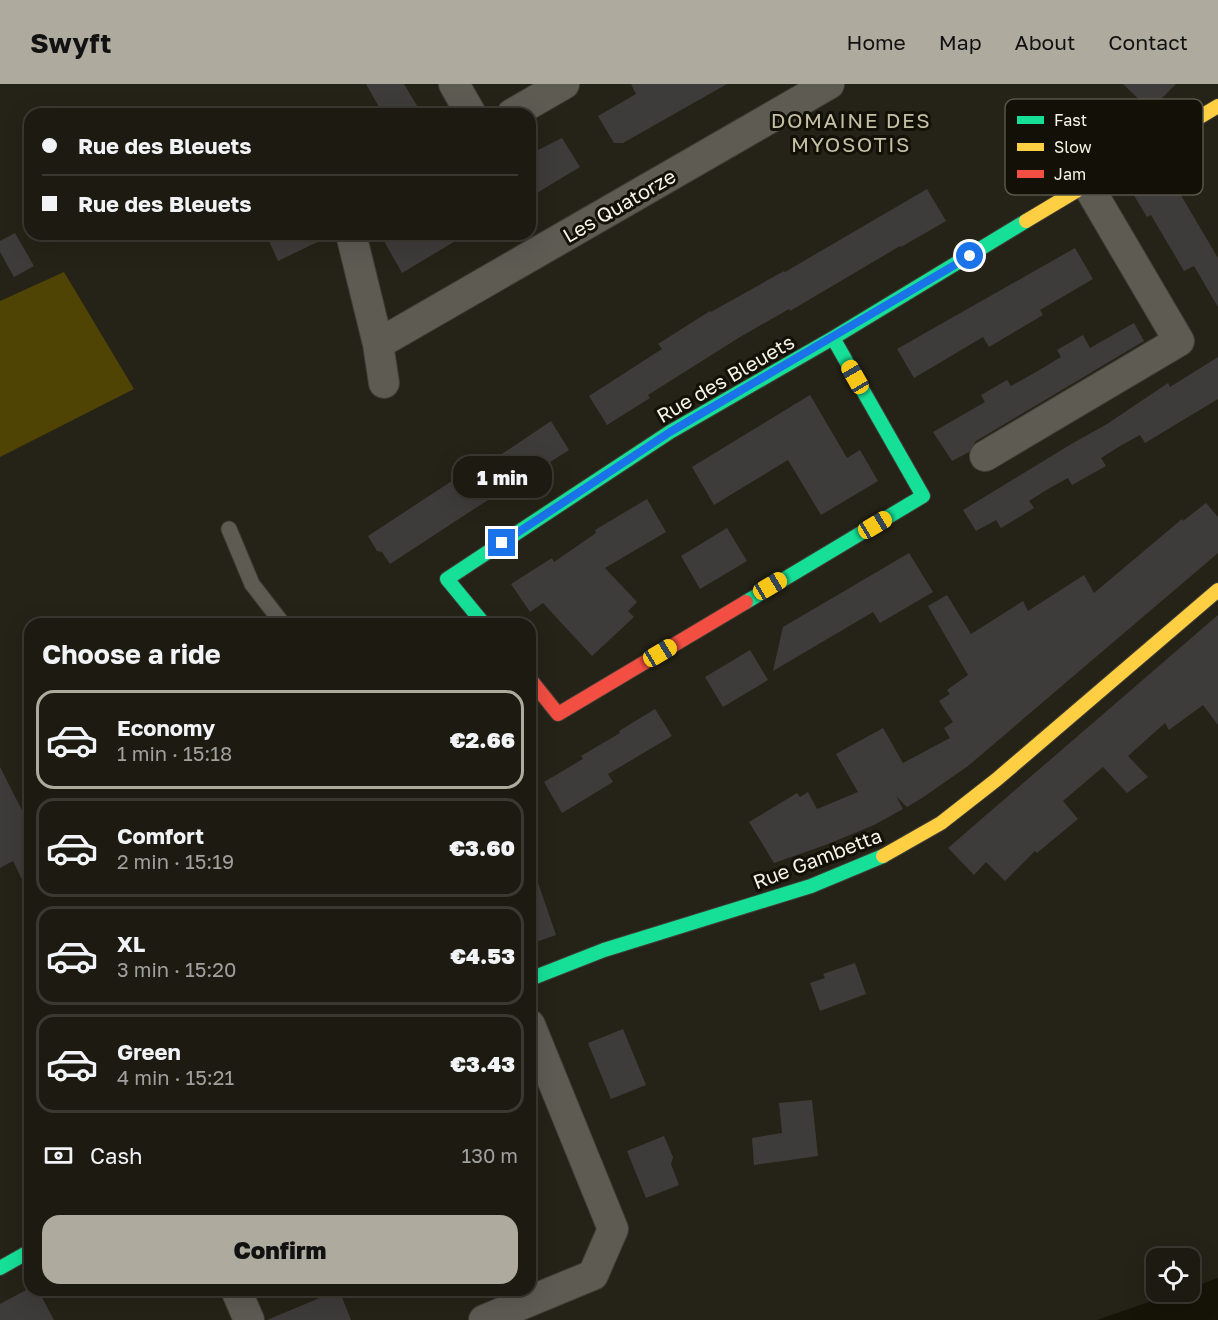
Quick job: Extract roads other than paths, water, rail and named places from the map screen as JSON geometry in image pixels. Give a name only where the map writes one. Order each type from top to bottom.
[{"type":"street","points":[[454,84],[468,108]]},
{"type":"street","points":[[522,108],[564,84]]},
{"type":"street","name":"Les Quatorze","points":[[378,344],[829,84]]},
{"type":"street","name":"Rue des Bleuets","points":[[1203,115],[1218,106]]},
{"type":"street","name":"Rue des Bleuets","points":[[479,618],[447,579],[670,432],[1073,195]]},
{"type":"street","points":[[985,456],[1179,341],[1093,195]]},
{"type":"street","points":[[352,240],[378,344],[384,383]]},
{"type":"street","points":[[536,686],[558,714],[923,496],[833,338]]},
{"type":"street","name":"Rue Gambetta","points":[[536,977],[604,950],[811,886],[880,858],[941,823],[996,780],[1218,590]]},
{"type":"street","points":[[484,1320],[593,1275],[613,1229],[536,1040]]},
{"type":"street","points":[[0,1268],[24,1254]]},
{"type":"street","points":[[239,1296],[249,1320]]},
{"type":"lane","points":[[229,529],[252,584],[278,618]]},
{"type":"district","name":"DOMAINE DES MYOSOTIS","points":[[851,132]]}]
